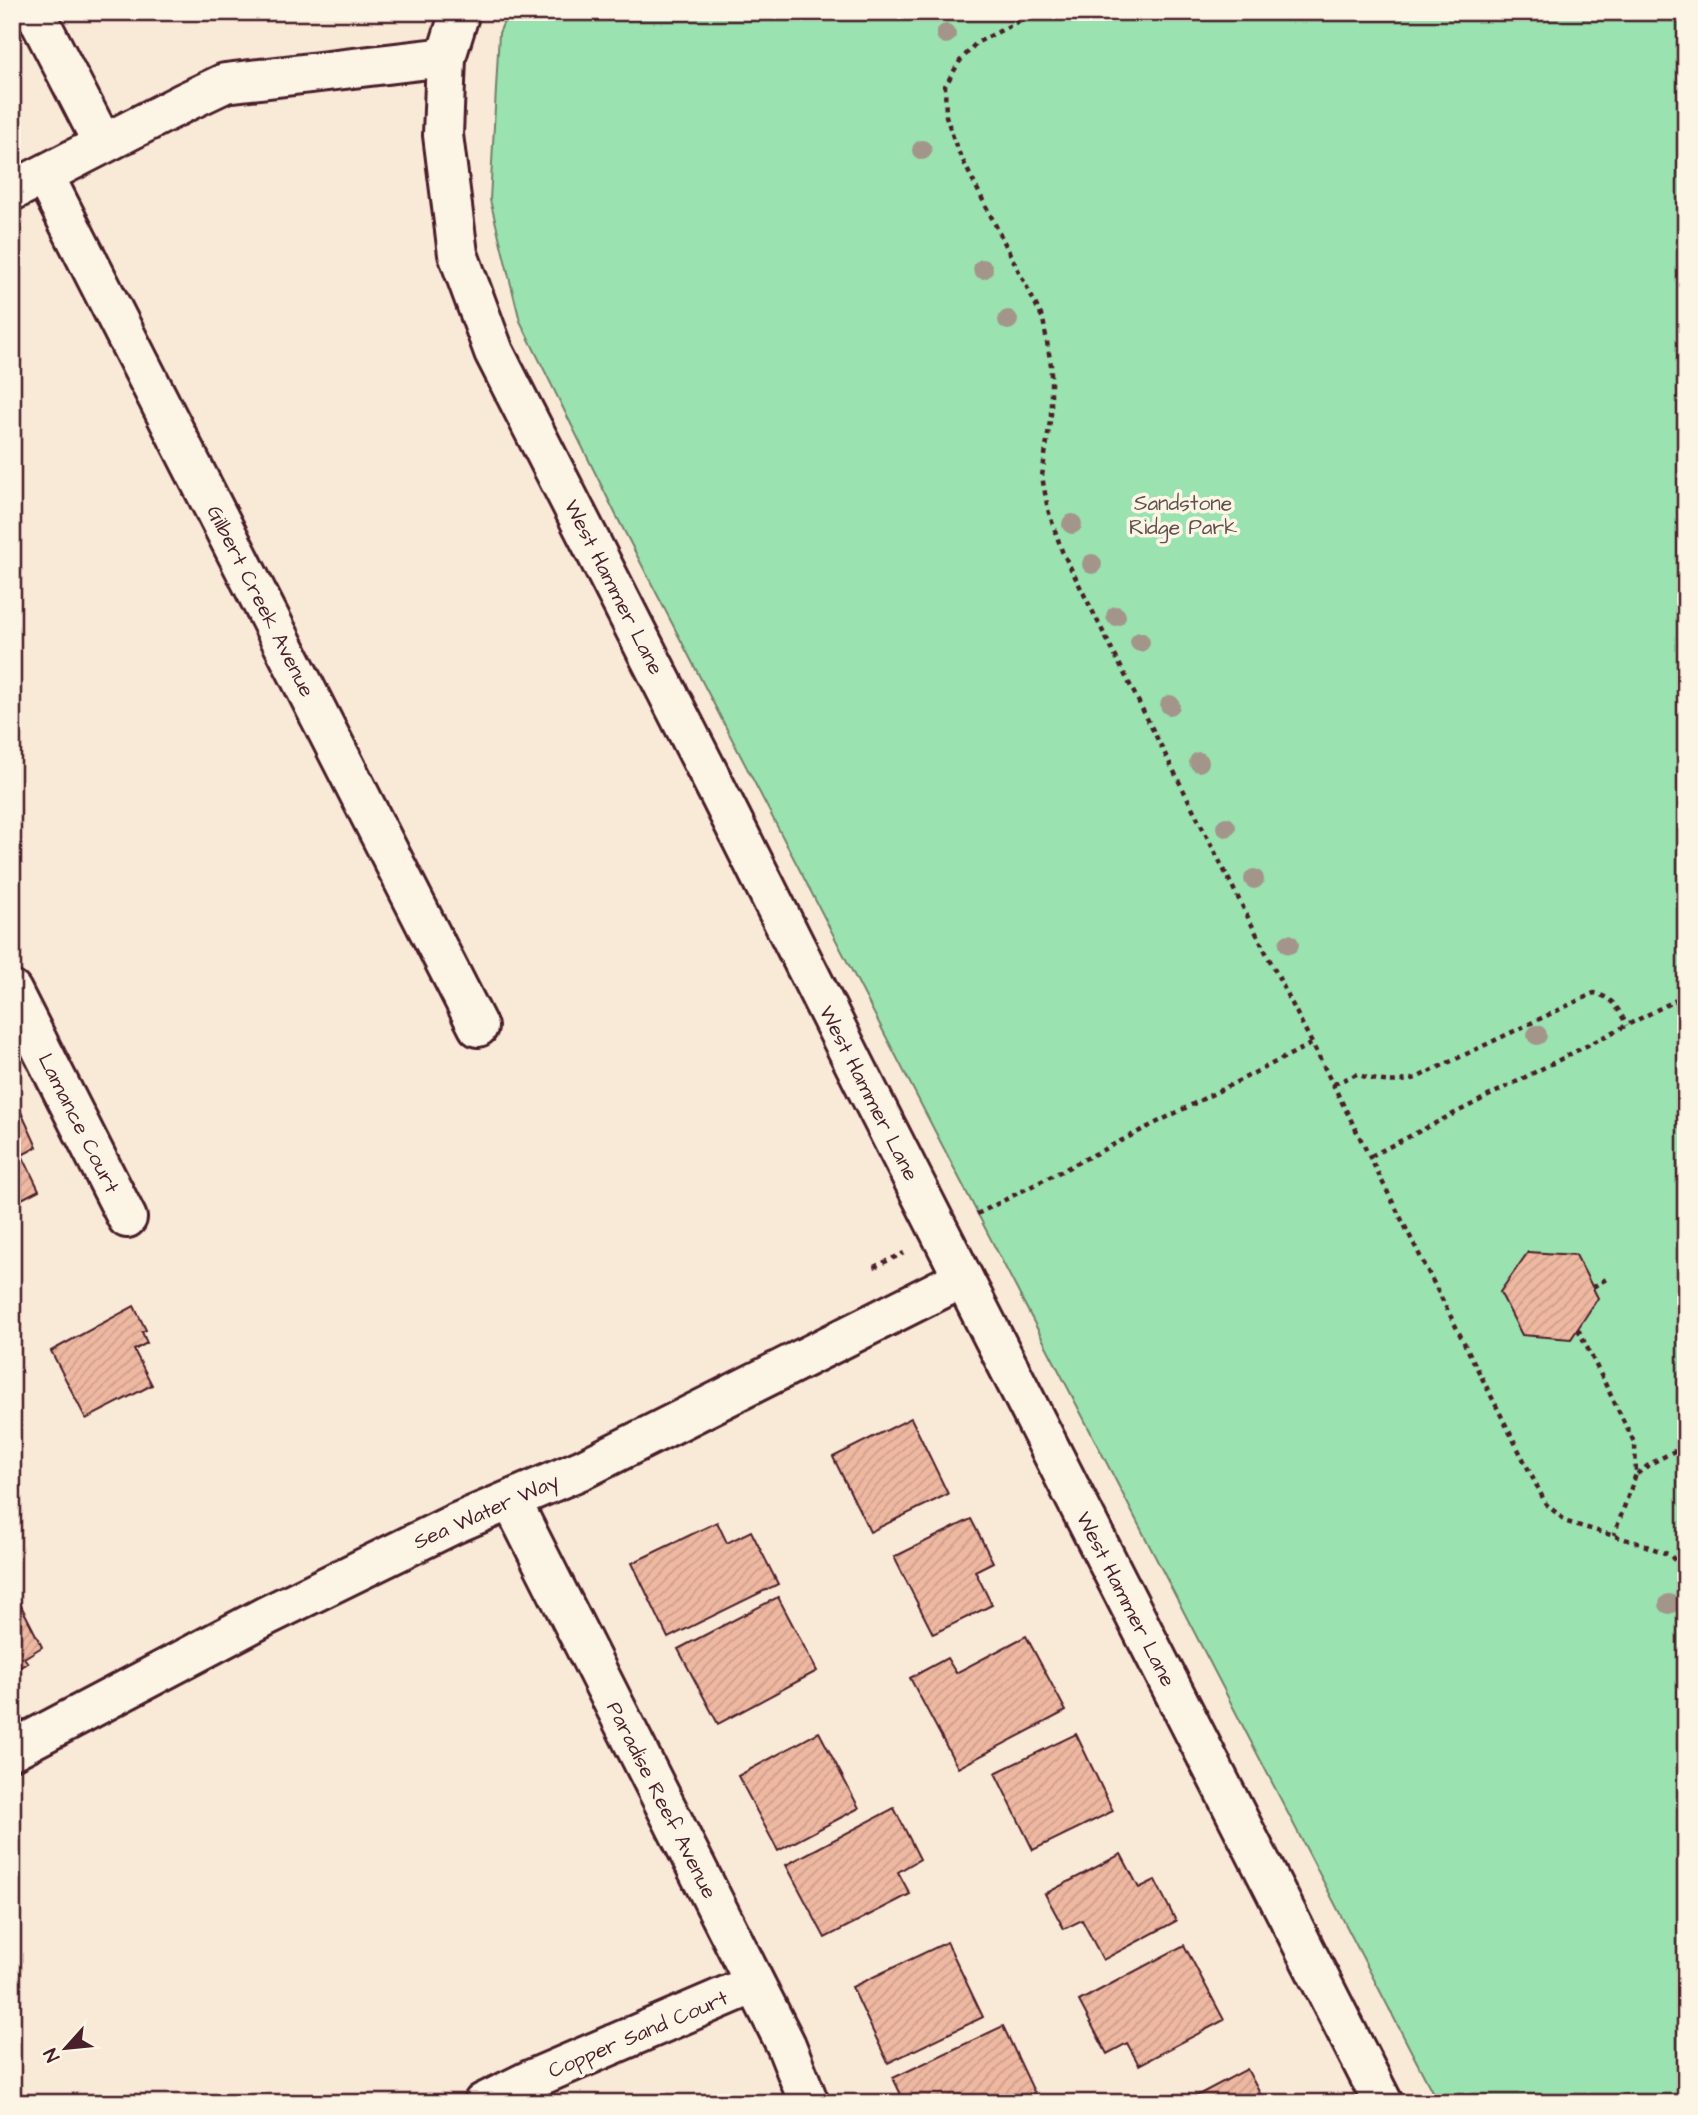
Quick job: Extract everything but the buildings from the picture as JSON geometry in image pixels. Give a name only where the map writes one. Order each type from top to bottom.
[{"type":"street","points":[[35,12],[103,145]]},
{"type":"street","name":"West Hammer Lane","points":[[460,12],[446,57],[443,135],[458,254],[494,352],[1383,2103]]},
{"type":"street","points":[[28,183],[225,83],[446,57]]},
{"type":"street","name":"Gilbert Creek Avenue","points":[[28,183],[478,1027]]},
{"type":"street","name":"Lamance Court","points":[[12,991],[127,1218]]},
{"type":"street","name":"Sea Water Way","points":[[12,1750],[266,1616],[454,1524],[583,1469],[963,1278]]},
{"type":"street","name":"Paradise Reef Avenue","points":[[511,1500],[786,2045],[809,2103]]},
{"type":"street","name":"Copper Sand Court","points":[[484,2103],[530,2080],[754,1983]]},
{"type":"path","points":[[1037,12],[976,43],[960,61],[945,86],[946,116],[957,149],[1043,319],[1051,365],[1051,414],[1042,475],[1048,510],[1062,551],[1546,1504],[1567,1522],[1670,1555],[1686,1573]]},
{"type":"path","points":[[1334,1084],[1357,1074],[1376,1081],[1399,1083],[1416,1078],[1594,992],[1606,996],[1627,1025]]},
{"type":"path","points":[[1371,1156],[1686,995]]},
{"type":"path","points":[[975,1215],[1313,1043]]},
{"type":"path","points":[[1592,1287],[1608,1278]]},
{"type":"path","points":[[1578,1329],[1635,1444],[1636,1475],[1614,1535]]},
{"type":"path","points":[[1636,1475],[1650,1464],[1686,1445]]},
{"type":"green space","name":"Sandstone Ridge Park","points":[[508,12],[1686,12],[1686,2103],[1438,2103],[616,515],[520,321],[490,200],[499,33]]}]
